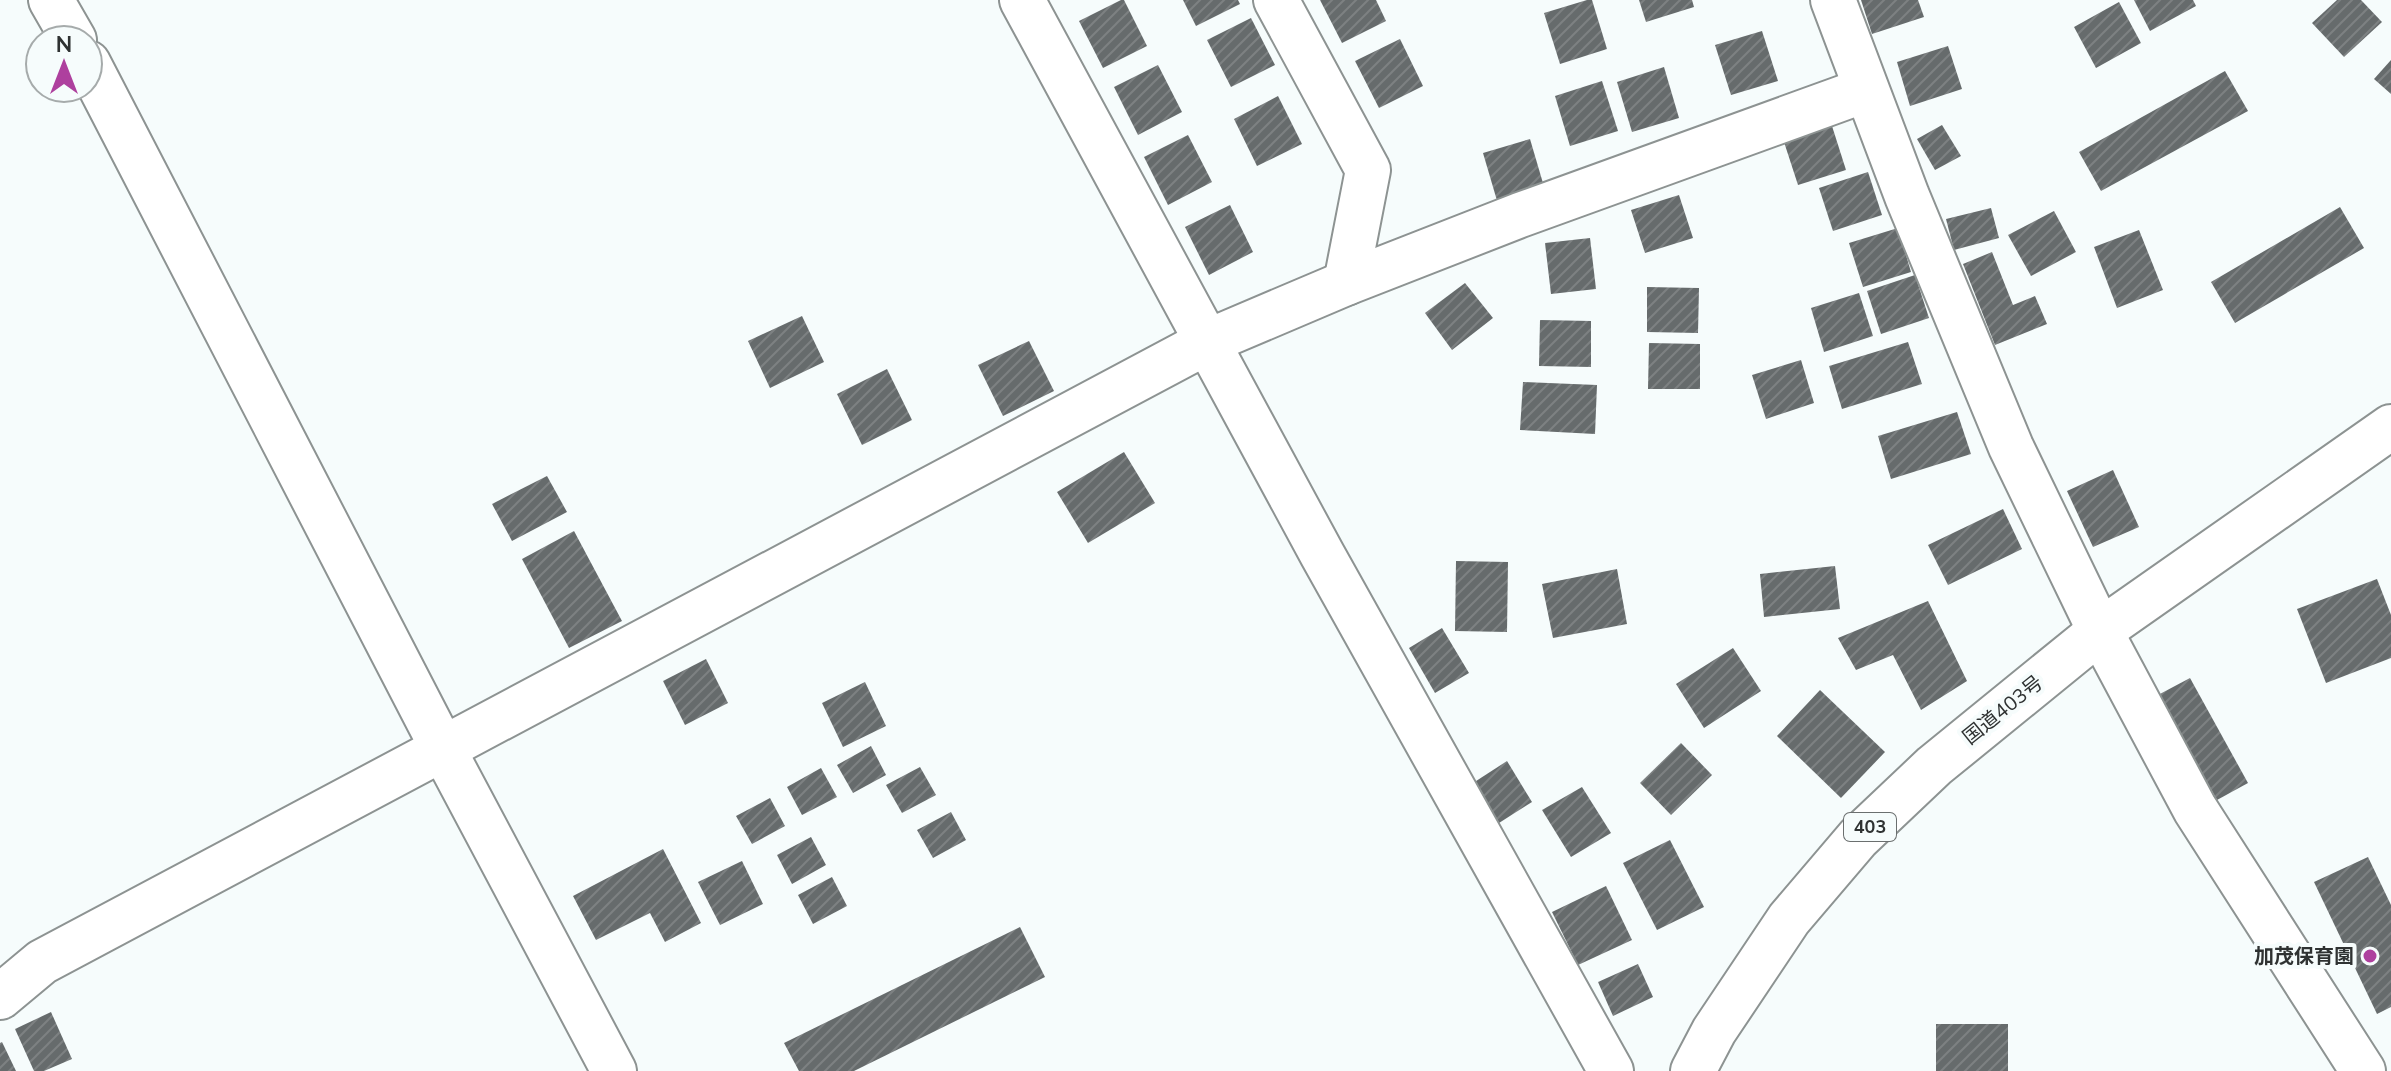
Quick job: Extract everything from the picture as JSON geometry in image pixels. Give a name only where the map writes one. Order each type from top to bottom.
[{"type":"main road","points":[[51,0],[65,24]]},
{"type":"main road","points":[[1022,0],[1322,554],[1611,1071]]},
{"type":"main road","points":[[1276,0],[1368,170],[1346,283]]},
{"type":"main road","points":[[1833,0],[1865,90],[2011,447],[2100,631],[2195,809],[2363,1071]]},
{"type":"main road","points":[[0,997],[42,962],[1207,342],[1346,283],[1520,215],[1865,90]]},
{"type":"main road","points":[[104,94],[443,749],[614,1071]]},
{"type":"main road","name":"国道403号","points":[[1693,1071],[1714,1031],[1789,919],[1858,838],[1934,766],[2100,631],[2391,427]]},
{"type":"building","points":[[1124,0],[1147,46],[1103,68],[1079,21]]},
{"type":"building","points":[[1183,0],[1238,0],[1240,4],[1196,26]]},
{"type":"building","points":[[1320,0],[1376,0],[1386,21],[1342,43]]},
{"type":"building","points":[[1592,0],[1607,49],[1560,64],[1544,13]]},
{"type":"building","points":[[1639,0],[1692,0],[1694,7],[1646,22]]},
{"type":"building","points":[[1861,0],[1918,0],[1924,17],[1872,34]]},
{"type":"building","points":[[2134,0],[2193,0],[2196,6],[2150,31]]},
{"type":"building","points":[[2337,0],[2361,0],[2382,22],[2344,57],[2312,23]]},
{"type":"building","points":[[2119,2],[2141,43],[2096,68],[2074,27]]},
{"type":"building","points":[[1251,18],[1275,65],[1231,87],[1207,40]]},
{"type":"building","points":[[1762,31],[1778,81],[1731,95],[1715,45]]},
{"type":"building","points":[[1400,39],[1423,86],[1379,108],[1355,61]]},
{"type":"building","points":[[1948,46],[1962,89],[1910,106],[1897,62]]},
{"type":"building","points":[[2391,60],[2391,94],[2374,79]]},
{"type":"building","points":[[1158,65],[1182,112],[1138,135],[1114,87]]},
{"type":"building","points":[[1664,67],[1679,118],[1632,132],[1617,82]]},
{"type":"building","points":[[2225,71],[2248,111],[2101,191],[2079,152]]},
{"type":"building","points":[[1602,81],[1618,131],[1570,146],[1555,96]]},
{"type":"building","points":[[1278,96],[1302,144],[1257,166],[1234,119]]},
{"type":"building","points":[[1942,125],[1961,156],[1935,170],[1917,139]]},
{"type":"building","points":[[1832,126],[1846,170],[1798,185],[1784,142]]},
{"type":"building","points":[[1188,135],[1212,182],[1168,205],[1144,157]]},
{"type":"building","points":[[1530,139],[1545,190],[1498,204],[1483,153]]},
{"type":"building","points":[[1868,172],[1882,215],[1833,231],[1819,188]]},
{"type":"building","points":[[1679,195],[1693,238],[1645,253],[1631,210]]},
{"type":"building","points":[[1230,205],[1253,252],[1209,275],[1185,227]]},
{"type":"building","points":[[2340,207],[2364,248],[2235,323],[2211,282]]},
{"type":"building","points":[[1991,208],[1999,238],[1954,250],[1946,219]]},
{"type":"building","points":[[2054,211],[2076,252],[2031,276],[2008,235]]},
{"type":"building","points":[[1898,228],[1911,272],[1863,287],[1849,243]]},
{"type":"building","points":[[2139,230],[2163,290],[2117,308],[2094,247]]},
{"type":"building","points":[[1590,238],[1596,289],[1551,294],[1545,243]]},
{"type":"building","points":[[1992,252],[2013,305],[2035,296],[2047,324],[1995,345],[1963,264]]},
{"type":"building","points":[[1915,275],[1929,318],[1881,334],[1867,291]]},
{"type":"building","points":[[1465,283],[1493,318],[1452,350],[1425,313]]},
{"type":"building","points":[[1647,287],[1699,288],[1698,333],[1647,332]]},
{"type":"building","points":[[1859,293],[1873,336],[1824,352],[1811,308]]},
{"type":"building","points":[[802,316],[824,362],[770,388],[748,341]]},
{"type":"building","points":[[1540,320],[1591,321],[1591,367],[1539,366]]},
{"type":"building","points":[[1029,341],[1054,391],[1003,416],[978,365]]},
{"type":"building","points":[[1908,342],[1922,384],[1842,409],[1829,366]]},
{"type":"building","points":[[1649,343],[1700,344],[1700,389],[1648,389]]},
{"type":"building","points":[[1801,360],[1814,403],[1766,419],[1752,375]]},
{"type":"building","points":[[887,369],[912,420],[862,445],[837,394]]},
{"type":"building","points":[[1523,382],[1597,385],[1595,434],[1520,430]]},
{"type":"building","points":[[1957,412],[1971,454],[1891,479],[1878,436]]},
{"type":"building","points":[[1124,452],[1155,503],[1088,543],[1057,492]]},
{"type":"building","points":[[2113,470],[2139,527],[2093,547],[2067,491]]},
{"type":"building","points":[[547,476],[567,512],[512,541],[492,504]]},
{"type":"building","points":[[2003,509],[2022,549],[1948,585],[1928,545]]},
{"type":"building","points":[[574,531],[622,621],[569,648],[522,559]]},
{"type":"building","points":[[1456,561],[1508,562],[1507,632],[1455,631]]},
{"type":"building","points":[[1835,566],[1840,609],[1764,617],[1760,574]]},
{"type":"building","points":[[1617,569],[1627,624],[1553,638],[1542,584]]},
{"type":"building","points":[[2377,579],[2391,615],[2391,658],[2326,683],[2297,609]]},
{"type":"building","points":[[1928,601],[1967,681],[1921,710],[1893,655],[1856,670],[1838,638]]},
{"type":"building","points":[[1442,628],[1469,673],[1435,693],[1409,648]]},
{"type":"building","points":[[1733,648],[1761,691],[1704,728],[1676,684]]},
{"type":"building","points":[[706,659],[728,703],[685,725],[663,681]]},
{"type":"building","points":[[2190,678],[2248,783],[2217,800],[2158,695]]},
{"type":"building","points":[[865,682],[886,726],[843,747],[822,703]]},
{"type":"building","points":[[1820,690],[1885,752],[1841,798],[1777,736]]},
{"type":"building","points":[[1681,743],[1712,775],[1671,815],[1640,783]]},
{"type":"building","points":[[871,746],[886,775],[853,793],[837,765]]},
{"type":"building","points":[[1507,761],[1532,802],[1499,823],[1473,783]]},
{"type":"building","points":[[920,767],[936,795],[902,813],[886,785]]},
{"type":"building","points":[[821,768],[837,797],[802,815],[787,787]]},
{"type":"building","points":[[1582,787],[1611,833],[1571,857],[1542,810]]},
{"type":"building","points":[[770,798],[785,826],[752,844],[736,816]]},
{"type":"building","points":[[951,812],[966,840],[933,858],[917,830]]},
{"type":"building","points":[[811,837],[826,865],[792,884],[777,855]]},
{"type":"building","points":[[1670,840],[1704,907],[1657,930],[1623,863]]},
{"type":"building","points":[[663,849],[701,923],[665,942],[650,913],[596,940],[573,896]]},
{"type":"building","name":"加茂保育園","points":[[2368,857],[2391,905],[2391,1007],[2377,1014],[2314,882]]},
{"type":"building","points":[[742,861],[763,904],[720,925],[698,882]]},
{"type":"building","points":[[832,877],[847,906],[813,924],[798,895]]},
{"type":"building","points":[[1606,886],[1632,940],[1578,965],[1552,912]]},
{"type":"building","points":[[1020,927],[1045,977],[854,1071],[799,1071],[784,1043]]},
{"type":"building","points":[[1638,964],[1653,997],[1613,1016],[1598,982]]},
{"type":"building","points":[[51,1012],[72,1059],[44,1071],[34,1071],[15,1029]]},
{"type":"building","points":[[1936,1024],[2008,1024],[2008,1071],[1936,1071]]},
{"type":"building","points":[[2,1042],[16,1071],[0,1071]]},
{"type":"place","name":"加茂保育園","points":[[2370,956]]}]
